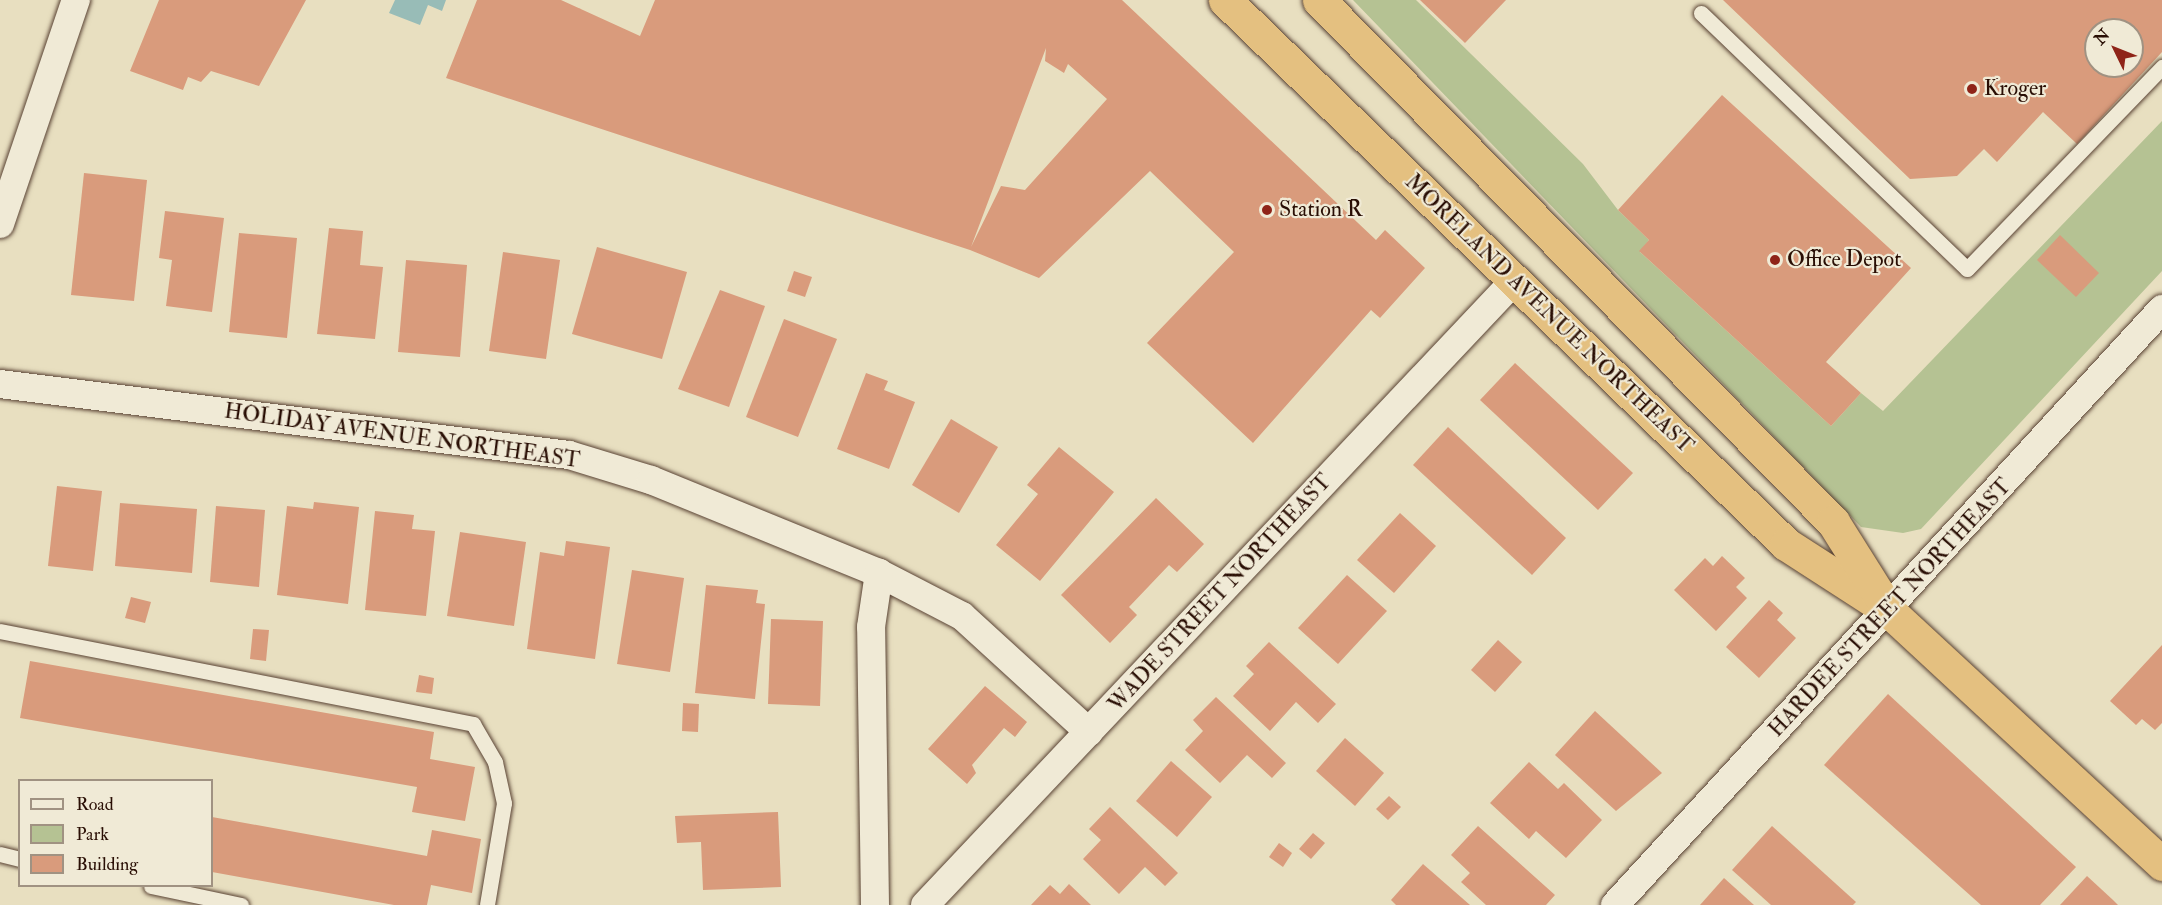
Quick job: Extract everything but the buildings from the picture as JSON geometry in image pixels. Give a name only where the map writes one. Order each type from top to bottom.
[{"type":"highway","name":"MORELAND AVENUE NORTHEAST","points":[[1225,0],[1786,544],[1888,610],[2162,864]]},
{"type":"highway","name":"MORELAND AVENUE NORTHEAST","points":[[1319,0],[1833,522],[1888,610]]},
{"type":"street","points":[[0,224],[76,0]]},
{"type":"street","name":"WADE STREET NORTHEAST","points":[[925,905],[1514,281]]},
{"type":"street","name":"HARDEE STREET NORTHEAST","points":[[1615,905],[2162,309]]},
{"type":"street","name":"HOLIDAY AVENUE NORTHEAST","points":[[0,384],[569,455],[651,480],[879,573],[963,616],[1089,732]]},
{"type":"street","points":[[875,905],[871,627],[879,573]]},
{"type":"lane","points":[[1701,13],[1967,269],[2162,67]]},
{"type":"lane","points":[[0,631],[473,724],[495,762],[504,803],[487,905]]},
{"type":"lane","points":[[0,854],[18,858]]},
{"type":"lane","points":[[160,887],[241,905]]},
{"type":"green space","points":[[1353,0],[1416,0],[1583,164],[1618,210],[1649,240],[1640,252],[1831,426],[1861,393],[1883,411],[2162,121],[2162,271],[1921,529],[1903,533],[1861,527]]},
{"type":"water","points":[[395,0],[446,0],[442,11],[428,5],[420,25],[389,13]]},
{"type":"place","name":"Kroger","points":[[1972,89]]},
{"type":"place","name":"Station R","points":[[1267,210]]},
{"type":"place","name":"Office Depot","points":[[1775,260]]}]
